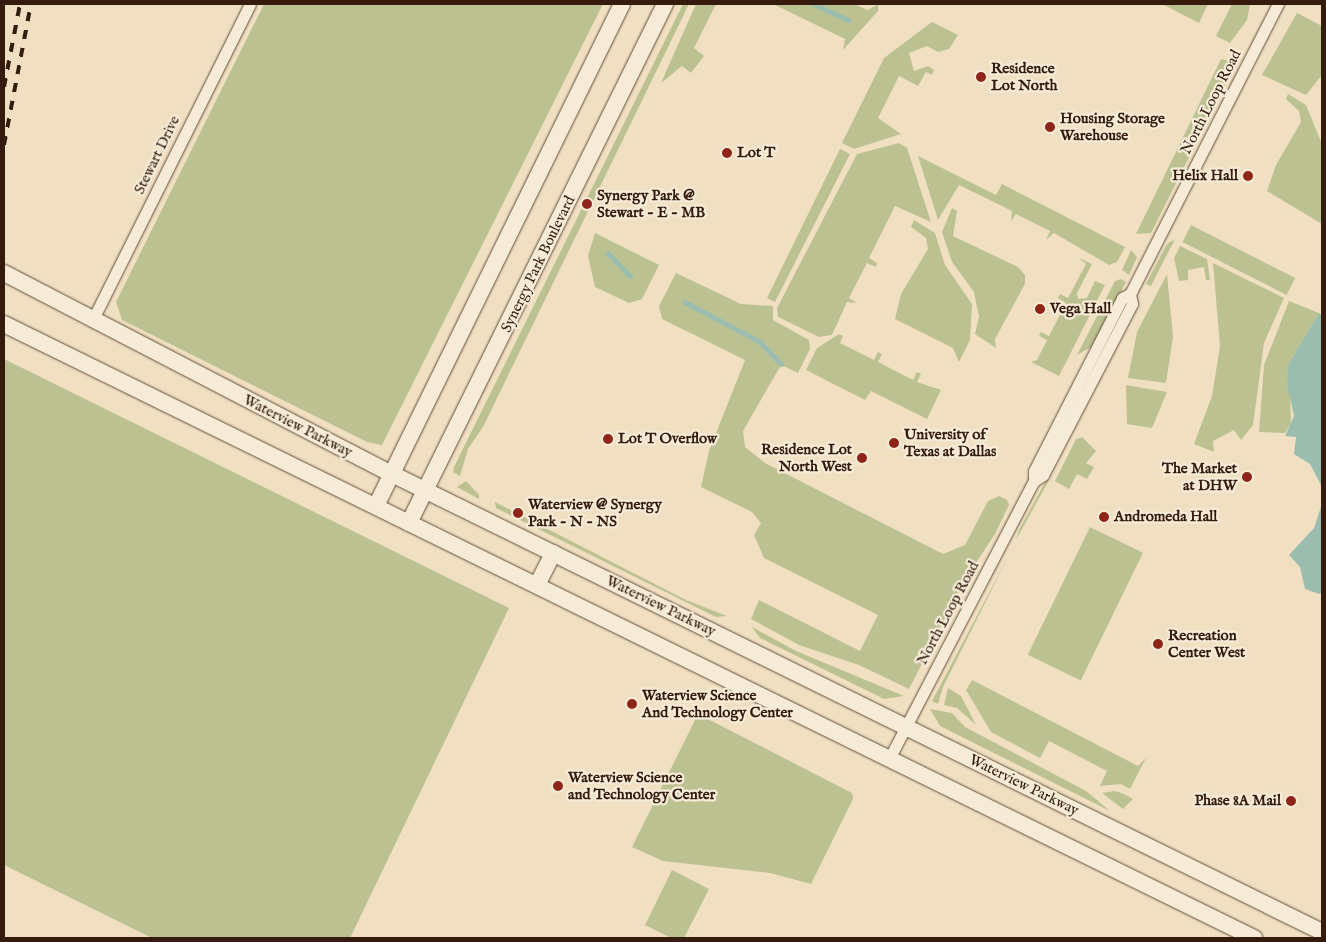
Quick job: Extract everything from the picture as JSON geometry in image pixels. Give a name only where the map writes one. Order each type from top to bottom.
[{"type":"main road","points":[[376,506],[622,4]]},
{"type":"main road","name":"Synergy Park Boulevard","points":[[410,523],[666,4]]},
{"type":"main road","name":"Waterview Parkway","points":[[4,273],[92,321],[392,474],[1322,932]]},
{"type":"main road","points":[[4,324],[1254,938]]},
{"type":"main road","points":[[536,585],[553,553]]},
{"type":"street","name":"Stewart Drive","points":[[92,321],[250,4]]},
{"type":"street","name":"North Loop Road","points":[[890,759],[1034,481],[1043,475],[1127,312],[1130,294],[1278,4]]},
{"type":"green space","points":[[264,4],[603,4],[382,445],[367,442],[122,320],[116,302]]},
{"type":"green space","points":[[683,4],[689,4],[483,427],[468,449],[460,476],[453,472],[454,467]]},
{"type":"green space","points":[[696,4],[716,4],[694,48],[704,56],[691,73],[682,66],[661,83]]},
{"type":"green space","points":[[773,4],[854,4],[868,10],[878,4],[878,11],[843,50],[845,39]]},
{"type":"green space","points":[[1162,4],[1208,4],[1199,23]]},
{"type":"green space","points":[[1232,4],[1250,4],[1247,20],[1230,43],[1216,36]]},
{"type":"green space","points":[[1297,13],[1322,26],[1322,75],[1306,95],[1262,75]]},
{"type":"green space","points":[[932,22],[958,35],[949,49],[938,52],[927,46],[909,53],[914,71],[928,66],[934,70],[932,75],[926,72],[918,86],[899,76],[878,118],[901,134],[854,149],[842,143],[884,58]]},
{"type":"green space","points":[[1221,59],[1229,61],[1232,72],[1151,233],[1136,234]]},
{"type":"green space","points":[[1288,94],[1306,105],[1322,144],[1322,224],[1267,191],[1276,165],[1301,122],[1299,111],[1286,99]]},
{"type":"green space","points":[[899,143],[907,148],[931,222],[895,206],[869,258],[877,263],[876,267],[867,263],[849,298],[857,303],[847,302],[832,335],[819,337],[778,317],[777,308],[857,154]]},
{"type":"green space","points":[[840,149],[850,154],[775,302],[767,298]]},
{"type":"green space","points":[[918,156],[996,195],[1002,184],[1125,247],[1117,262],[1109,265],[1054,233],[1046,240],[1050,231],[1016,214],[1011,221],[1012,211],[959,185],[938,220]]},
{"type":"green space","points":[[952,208],[957,211],[953,236],[1018,267],[1025,275],[1025,284],[995,339],[996,348],[975,334],[979,317],[974,292],[952,262],[942,232]]},
{"type":"green space","points":[[914,220],[935,233],[945,265],[972,304],[970,340],[959,362],[953,348],[895,319],[901,294],[928,249],[926,238],[911,227]]},
{"type":"green space","points":[[1191,225],[1295,278],[1287,295],[1182,242]]},
{"type":"green space","points":[[595,233],[659,265],[642,299],[629,303],[595,287],[588,256]]},
{"type":"green space","points":[[1175,239],[1151,286],[1146,284],[1167,244]]},
{"type":"green space","points":[[1180,246],[1207,259],[1210,280],[1206,280],[1204,267],[1188,270],[1188,280],[1179,281],[1174,258]]},
{"type":"green space","points":[[1131,250],[1137,257],[1129,275],[1122,270]]},
{"type":"green space","points":[[1079,258],[1092,264],[1077,293],[1078,299],[1087,298],[1095,281],[1105,285],[1059,376],[1031,362],[1037,360],[1047,340],[1039,336],[1041,332],[1049,336],[1066,303],[1058,298],[1060,294],[1068,298],[1086,264]]},
{"type":"green space","points":[[1213,263],[1284,298],[1264,343],[1253,425],[1241,440],[1234,430],[1213,441],[1214,452],[1194,444],[1212,396],[1220,346]]},
{"type":"green space","points":[[676,273],[741,304],[773,306],[773,320],[809,340],[810,349],[798,373],[781,365],[743,431],[745,447],[765,463],[943,554],[965,545],[988,501],[999,496],[1007,500],[1009,505],[995,534],[964,581],[909,689],[859,665],[799,645],[751,619],[759,600],[860,651],[878,615],[764,558],[754,535],[761,523],[752,512],[701,487],[709,451],[745,360],[662,319],[659,306]]},
{"type":"green space","points":[[1167,274],[1173,337],[1166,383],[1128,378],[1137,332]]},
{"type":"green space","points":[[1121,279],[1126,282],[1093,346],[1077,355],[1115,281]]},
{"type":"green space","points":[[1289,301],[1319,313],[1289,363],[1291,423],[1285,433],[1259,432],[1264,365]]},
{"type":"green space","points":[[839,334],[843,336],[840,343],[874,360],[878,352],[882,354],[878,362],[913,380],[917,372],[921,374],[917,382],[941,390],[927,419],[871,391],[865,400],[806,370],[817,348]]},
{"type":"green space","points":[[4,359],[509,608],[350,938],[152,938],[4,865]]},
{"type":"green space","points":[[1126,385],[1167,392],[1152,428],[1127,424]]},
{"type":"green space","points":[[1082,437],[1096,451],[1086,463],[1094,467],[1087,479],[1077,474],[1069,489],[1055,481],[1076,439]]},
{"type":"green space","points":[[1047,479],[1049,480],[1016,540],[1019,530]]},
{"type":"green space","points":[[466,481],[479,495],[479,499],[457,487]]},
{"type":"green space","points":[[495,502],[686,600],[727,616],[716,617],[496,508]]},
{"type":"green space","points":[[1090,527],[1143,553],[1081,680],[1028,655]]},
{"type":"green space","points":[[1010,553],[943,687],[938,704],[932,701]]},
{"type":"green space","points":[[752,627],[796,651],[904,696],[884,699],[760,638]]},
{"type":"green space","points":[[972,680],[1138,766],[1146,758],[1130,789],[1121,784],[1100,786],[1107,771],[1049,741],[1040,758],[991,732],[966,690]]},
{"type":"green space","points":[[948,688],[961,696],[976,725],[957,708],[944,705]]},
{"type":"green space","points":[[930,709],[952,713],[965,727],[1086,791],[1110,811],[940,726]]},
{"type":"green space","points":[[698,714],[852,793],[853,799],[811,884],[770,873],[663,861],[632,847]]},
{"type":"green space","points":[[1114,791],[1133,799],[1123,809],[1102,793]]},
{"type":"green space","points":[[672,870],[709,889],[684,938],[671,938],[645,925]]},
{"type":"shaded area","points":[[1319,313],[1322,315],[1322,487],[1310,464],[1294,454],[1296,437],[1285,436],[1294,416],[1287,384],[1289,363]]},
{"type":"shaded area","points":[[1322,504],[1322,593],[1319,594],[1305,589],[1300,567],[1289,555],[1314,528]]},
{"type":"waterway","points":[[814,4],[848,20]]},
{"type":"waterway","points":[[608,253],[630,276]]},
{"type":"waterway","points":[[685,302],[759,341],[781,364]]},
{"type":"railway","points":[[4,87],[20,4]]},
{"type":"railway","points":[[4,145],[31,4]]},
{"type":"place","name":"Residence Lot North","points":[[981,77]]},
{"type":"place","name":"Housing Storage Warehouse","points":[[1050,127]]},
{"type":"place","name":"Lot T","points":[[727,153]]},
{"type":"place","name":"Helix Hall","points":[[1248,176]]},
{"type":"place","name":"Synergy Park @ Stewart - E - MB","points":[[587,204]]},
{"type":"place","name":"Vega Hall","points":[[1040,309]]},
{"type":"place","name":"Lot T Overflow","points":[[608,439]]},
{"type":"place","name":"University of Texas at Dallas","points":[[894,443]]},
{"type":"place","name":"Residence Lot North West","points":[[862,458]]},
{"type":"place","name":"The Market at DHW","points":[[1247,477]]},
{"type":"place","name":"Waterview @ Synergy Park - N - NS","points":[[518,513]]},
{"type":"place","name":"Andromeda Hall","points":[[1104,517]]},
{"type":"place","name":"Recreation Center West","points":[[1158,644]]},
{"type":"place","name":"Waterview Science And Technology Center","points":[[632,704]]},
{"type":"place","name":"Waterview Science and Technology Center","points":[[558,786]]},
{"type":"place","name":"Phase 8A Mail","points":[[1291,801]]}]
